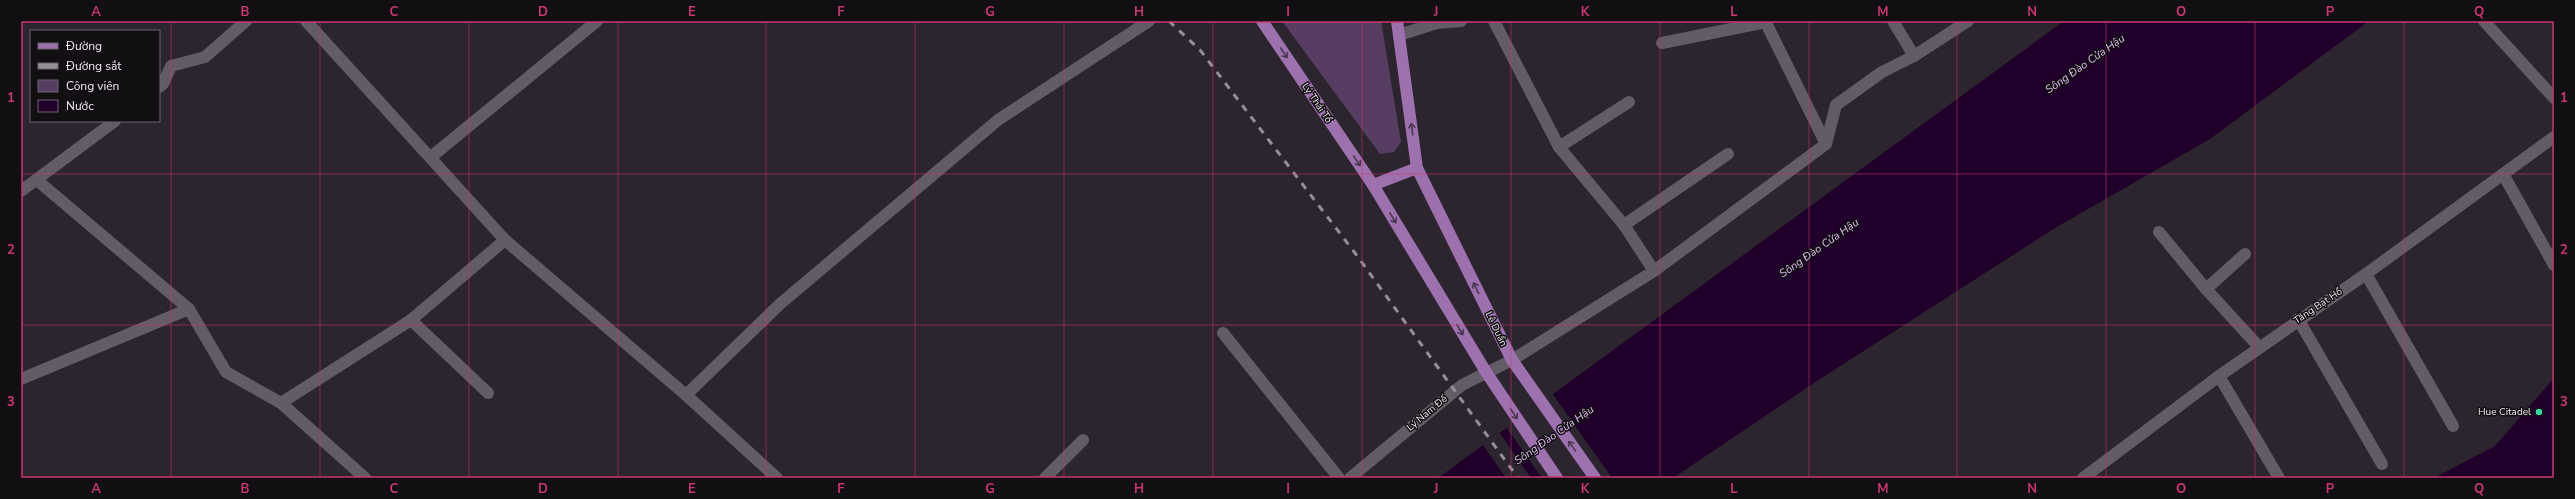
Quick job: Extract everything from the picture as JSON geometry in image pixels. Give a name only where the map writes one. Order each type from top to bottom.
[{"type":"main road","name":"Lý Thái Tổ","points":[[1262,21],[1373,185]]},
{"type":"main road","points":[[1397,21],[1417,168],[1373,185],[1489,377],[1557,478]]},
{"type":"main road","name":"Lê Duẩn","points":[[1417,168],[1512,360],[1595,478]]},
{"type":"street","points":[[160,86],[163,84],[172,66],[205,57],[246,21]]},
{"type":"street","points":[[306,21],[506,240],[686,395],[777,478]]},
{"type":"street","points":[[431,157],[597,21]]},
{"type":"street","points":[[686,395],[780,304],[998,120],[1149,21]]},
{"type":"street","points":[[1399,35],[1437,23],[1461,21]]},
{"type":"street","points":[[1494,21],[1559,147],[1624,225],[1654,271]]},
{"type":"street","points":[[1662,43],[1765,21],[1826,144]]},
{"type":"street","points":[[1893,21],[1914,56]]},
{"type":"street","points":[[1826,144],[1836,105],[1882,72],[1914,56],[1968,21]]},
{"type":"street","points":[[2484,21],[2554,98]]},
{"type":"street","points":[[1559,147],[1629,102]]},
{"type":"street","points":[[21,191],[38,181],[114,122]]},
{"type":"street","name":"Tăng Bạt Hổ","points":[[2083,478],[2259,347],[2366,274],[2554,137]]},
{"type":"street","name":"Lý Nam Đế","points":[[1350,478],[1455,390],[1489,377],[1512,360],[1654,271],[1826,144]]},
{"type":"street","points":[[1624,225],[1728,154]]},
{"type":"street","points":[[2503,174],[2554,264]]},
{"type":"street","points":[[38,181],[189,309],[226,372],[281,403],[365,478]]},
{"type":"street","points":[[2159,232],[2206,290],[2259,347]]},
{"type":"street","points":[[281,403],[411,320],[506,240]]},
{"type":"street","points":[[2206,290],[2245,254]]},
{"type":"street","points":[[2366,274],[2453,426]]},
{"type":"street","points":[[21,379],[189,309]]},
{"type":"street","points":[[2298,319],[2382,464]]},
{"type":"street","points":[[411,320],[488,393]]},
{"type":"street","points":[[1223,333],[1340,478]]},
{"type":"street","points":[[2219,376],[2279,478]]},
{"type":"street","points":[[1045,478],[1083,440]]},
{"type":"green space","points":[[1282,21],[1381,21],[1401,142],[1394,152],[1380,154]]},
{"type":"water","name":"Sông Đào Cửa Hậu","points":[[2064,21],[2369,21],[2210,139],[2055,228],[1820,379],[1673,478],[1438,478]]},
{"type":"water","name":"Hue Citadel","points":[[2554,378],[2554,478],[2434,478],[2495,446]]},
{"type":"pier","points":[[1552,393],[1612,478],[1542,478],[1506,427]]},
{"type":"pier","points":[[1499,432],[1531,478],[1506,478],[1482,444]]},
{"type":"railway","points":[[1169,21],[1200,50],[1355,253],[1518,478]]},
{"type":"place","name":"Hue Citadel","points":[[2539,412]]}]
